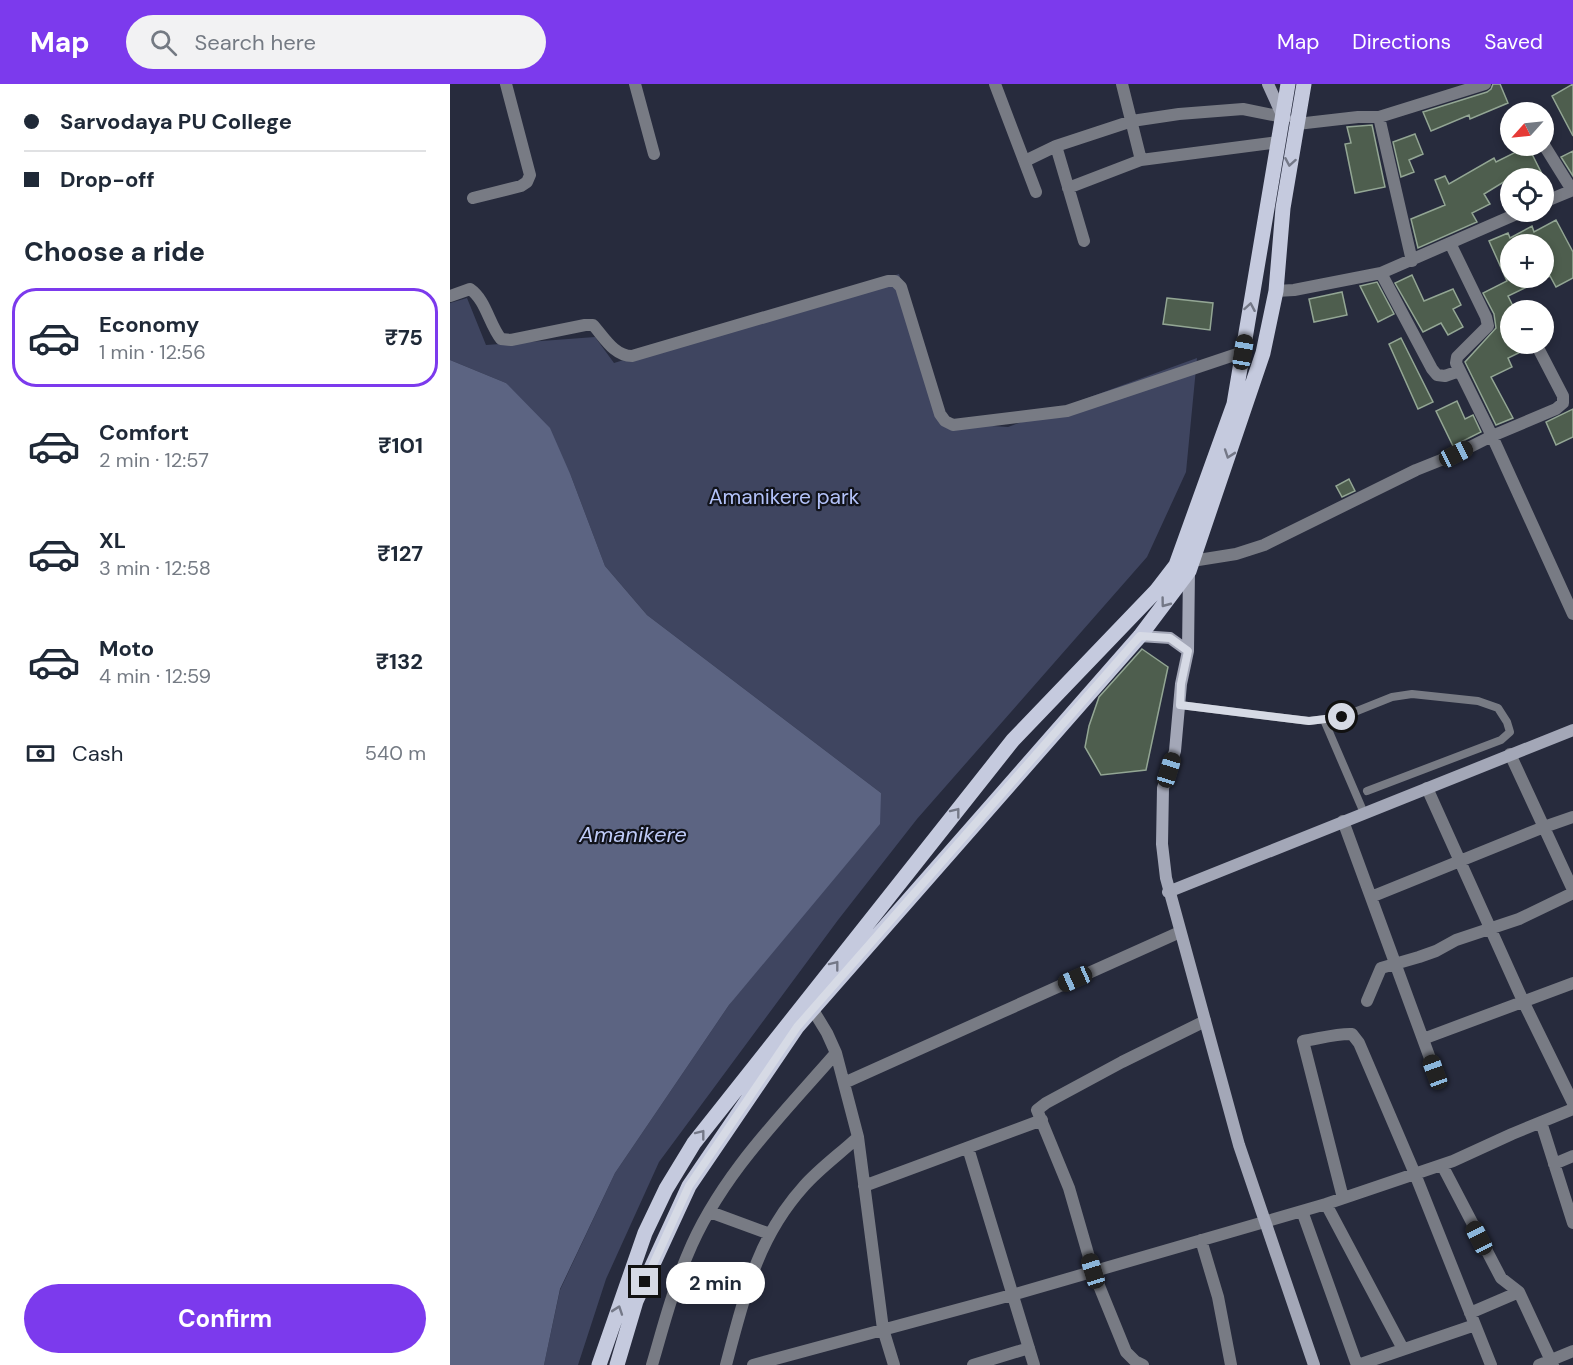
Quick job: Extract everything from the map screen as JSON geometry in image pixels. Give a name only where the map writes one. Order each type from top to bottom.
[{"type":"main road","points":[[1268,84],[1283,117],[1297,124]]},
{"type":"main road","points":[[1288,84],[1234,404],[1187,562],[1188,651],[1181,684],[1175,752],[1163,788],[1162,844],[1168,892],[1239,1145],[1314,1365]]},
{"type":"main road","points":[[599,1365],[645,1233],[666,1189],[694,1143],[808,1006],[1140,636],[1187,562],[1263,353],[1276,291],[1283,208],[1304,84]]},
{"type":"main road","points":[[617,1365],[636,1301],[689,1186],[797,1027],[808,1006],[1013,740],[1156,591],[1176,565],[1187,562]]},
{"type":"main road","points":[[1140,636],[1170,638],[1188,651]]},
{"type":"main road","points":[[1168,892],[1573,730]]},
{"type":"street","points":[[473,198],[521,186],[527,182],[530,175],[506,84]]},
{"type":"street","points":[[634,84],[654,154]]},
{"type":"street","points":[[995,84],[1036,192]]},
{"type":"street","points":[[1122,84],[1141,160]]},
{"type":"street","points":[[1297,124],[1379,117],[1485,84]]},
{"type":"street","points":[[1025,161],[1056,146],[1132,121],[1179,114],[1243,109],[1283,117]]},
{"type":"street","points":[[1379,117],[1412,261]]},
{"type":"street","points":[[1068,188],[1141,160],[1279,141]]},
{"type":"street","points":[[1056,146],[1084,241]]},
{"type":"street","points":[[1551,156],[1572,190],[1554,198]]},
{"type":"street","points":[[1276,291],[1294,290],[1381,273],[1500,221]]},
{"type":"street","points":[[1450,243],[1486,316],[1488,326],[1457,357],[1456,363],[1573,614]]},
{"type":"street","points":[[1381,273],[1432,369],[1437,375],[1445,376],[1459,370]]},
{"type":"street","points":[[450,296],[470,289],[477,294],[495,332],[501,339],[511,340],[593,325],[616,351],[623,356],[632,356],[888,281],[895,281],[901,287],[940,414],[945,421],[952,424],[1067,411],[1243,352]]},
{"type":"street","points":[[1187,562],[1236,554],[1264,545],[1416,470],[1556,409],[1563,403],[1563,396],[1541,354]]},
{"type":"street","points":[[1367,1001],[1380,968],[1436,951],[1456,940],[1519,919],[1573,892],[1510,754]]},
{"type":"street","points":[[1427,788],[1523,1001],[1573,1103]]},
{"type":"street","points":[[1371,897],[1573,817]]},
{"type":"street","points":[[1343,821],[1435,1072]]},
{"type":"street","points":[[844,1083],[1180,932]]},
{"type":"street","points":[[1423,1039],[1573,983]]},
{"type":"street","points":[[808,1006],[827,1033],[836,1053],[858,1137],[883,1329],[894,1365]]},
{"type":"street","points":[[1143,1365],[1126,1352],[1093,1271],[1069,1188],[1037,1110],[1122,1062],[1205,1021]]},
{"type":"street","points":[[1343,1198],[1303,1041],[1328,1038],[1344,1033],[1352,1034],[1359,1043],[1415,1174],[1491,1365]]},
{"type":"street","points":[[652,1365],[670,1301],[687,1255],[724,1187],[753,1147],[836,1053]]},
{"type":"street","points":[[753,1365],[790,1360],[883,1329],[1326,1204],[1442,1165],[1573,1109]]},
{"type":"street","points":[[864,1186],[1042,1120]]},
{"type":"street","points":[[1540,1122],[1573,1223]]},
{"type":"street","points":[[726,1365],[748,1284],[758,1256],[770,1233],[804,1185],[858,1137]]},
{"type":"street","points":[[968,1148],[1034,1365]]},
{"type":"street","points":[[1554,1164],[1573,1156]]},
{"type":"street","points":[[1442,1165],[1501,1278],[1519,1292],[1552,1362]]},
{"type":"street","points":[[1326,1204],[1403,1349]]},
{"type":"street","points":[[1302,1211],[1358,1365],[1403,1349],[1473,1319],[1519,1292]]},
{"type":"street","points":[[710,1212],[770,1233]]},
{"type":"street","points":[[1201,1240],[1218,1297],[1232,1365]]},
{"type":"street","points":[[973,1365],[1029,1348]]},
{"type":"street","points":[[1539,1365],[1552,1362],[1573,1351]]},
{"type":"lane","points":[[1180,705],[1309,721],[1342,717],[1392,697],[1412,694],[1478,701],[1498,708],[1507,722],[1510,732],[1501,740],[1367,791]]},
{"type":"lane","points":[[1324,720],[1364,813]]},
{"type":"green space","name":"Amanikere park","points":[[899,274],[944,423],[1008,427],[1197,358],[1186,472],[1147,557],[917,819],[838,920],[659,1162],[606,1279],[578,1365],[544,1365],[560,1290],[615,1173],[729,1005],[881,793],[647,615],[605,566],[571,476],[506,383],[450,360],[450,303],[467,298],[486,345],[595,337],[614,363]]},
{"type":"water","name":"Amanikere","points":[[450,360],[506,383],[550,428],[605,566],[647,615],[881,793],[880,824],[729,1005],[615,1173],[560,1289],[544,1365],[450,1365]]},
{"type":"building","points":[[1493,84],[1500,84],[1508,102],[1500,102],[1500,106],[1470,119],[1469,115],[1431,131],[1423,112],[1491,89]]},
{"type":"building","points":[[1573,84],[1573,136],[1552,96]]},
{"type":"building","points":[[1372,125],[1385,187],[1355,193],[1345,144],[1351,143],[1347,127]]},
{"type":"building","points":[[1415,134],[1423,154],[1409,160],[1414,172],[1401,177],[1393,142]]},
{"type":"building","points":[[1573,151],[1573,176],[1561,157]]},
{"type":"building","points":[[1508,156],[1533,156],[1539,168],[1500,168],[1500,184],[1484,194],[1490,204],[1472,213],[1477,222],[1418,248],[1411,219],[1445,205],[1435,180],[1445,176],[1449,184],[1494,158],[1496,162]]},
{"type":"building","points":[[1556,220],[1573,252],[1573,278],[1556,287],[1554,283],[1554,234],[1517,234],[1532,226],[1534,232]]},
{"type":"building","points":[[1500,236],[1500,265],[1489,241]]},
{"type":"building","points":[[1412,275],[1424,301],[1453,289],[1461,305],[1453,309],[1463,327],[1448,335],[1441,323],[1423,332],[1395,283]]},
{"type":"building","points":[[1377,282],[1394,314],[1378,322],[1360,286]]},
{"type":"building","points":[[1500,284],[1500,288],[1525,288],[1508,296],[1510,300],[1500,300],[1500,354],[1516,354],[1508,358],[1512,367],[1491,377],[1513,418],[1496,425],[1465,362],[1496,328],[1494,314],[1483,293]]},
{"type":"building","points":[[1342,292],[1347,315],[1314,322],[1309,299]]},
{"type":"building","points":[[1167,298],[1213,303],[1210,330],[1163,324]]},
{"type":"building","points":[[1401,338],[1433,402],[1418,409],[1389,344]]},
{"type":"building","points":[[1457,401],[1465,419],[1473,415],[1481,432],[1453,446],[1436,411]]},
{"type":"building","points":[[1573,409],[1573,437],[1556,445],[1546,422]]},
{"type":"building","points":[[1349,479],[1355,491],[1342,497],[1336,486]]},
{"type":"building","points":[[1142,649],[1168,667],[1146,770],[1101,775],[1085,747],[1089,726],[1099,697]]},
{"type":"route","points":[[645,1282],[689,1186],[797,1027],[1140,636],[1170,638],[1188,651],[1181,684],[1180,705],[1309,721],[1342,717]]}]
